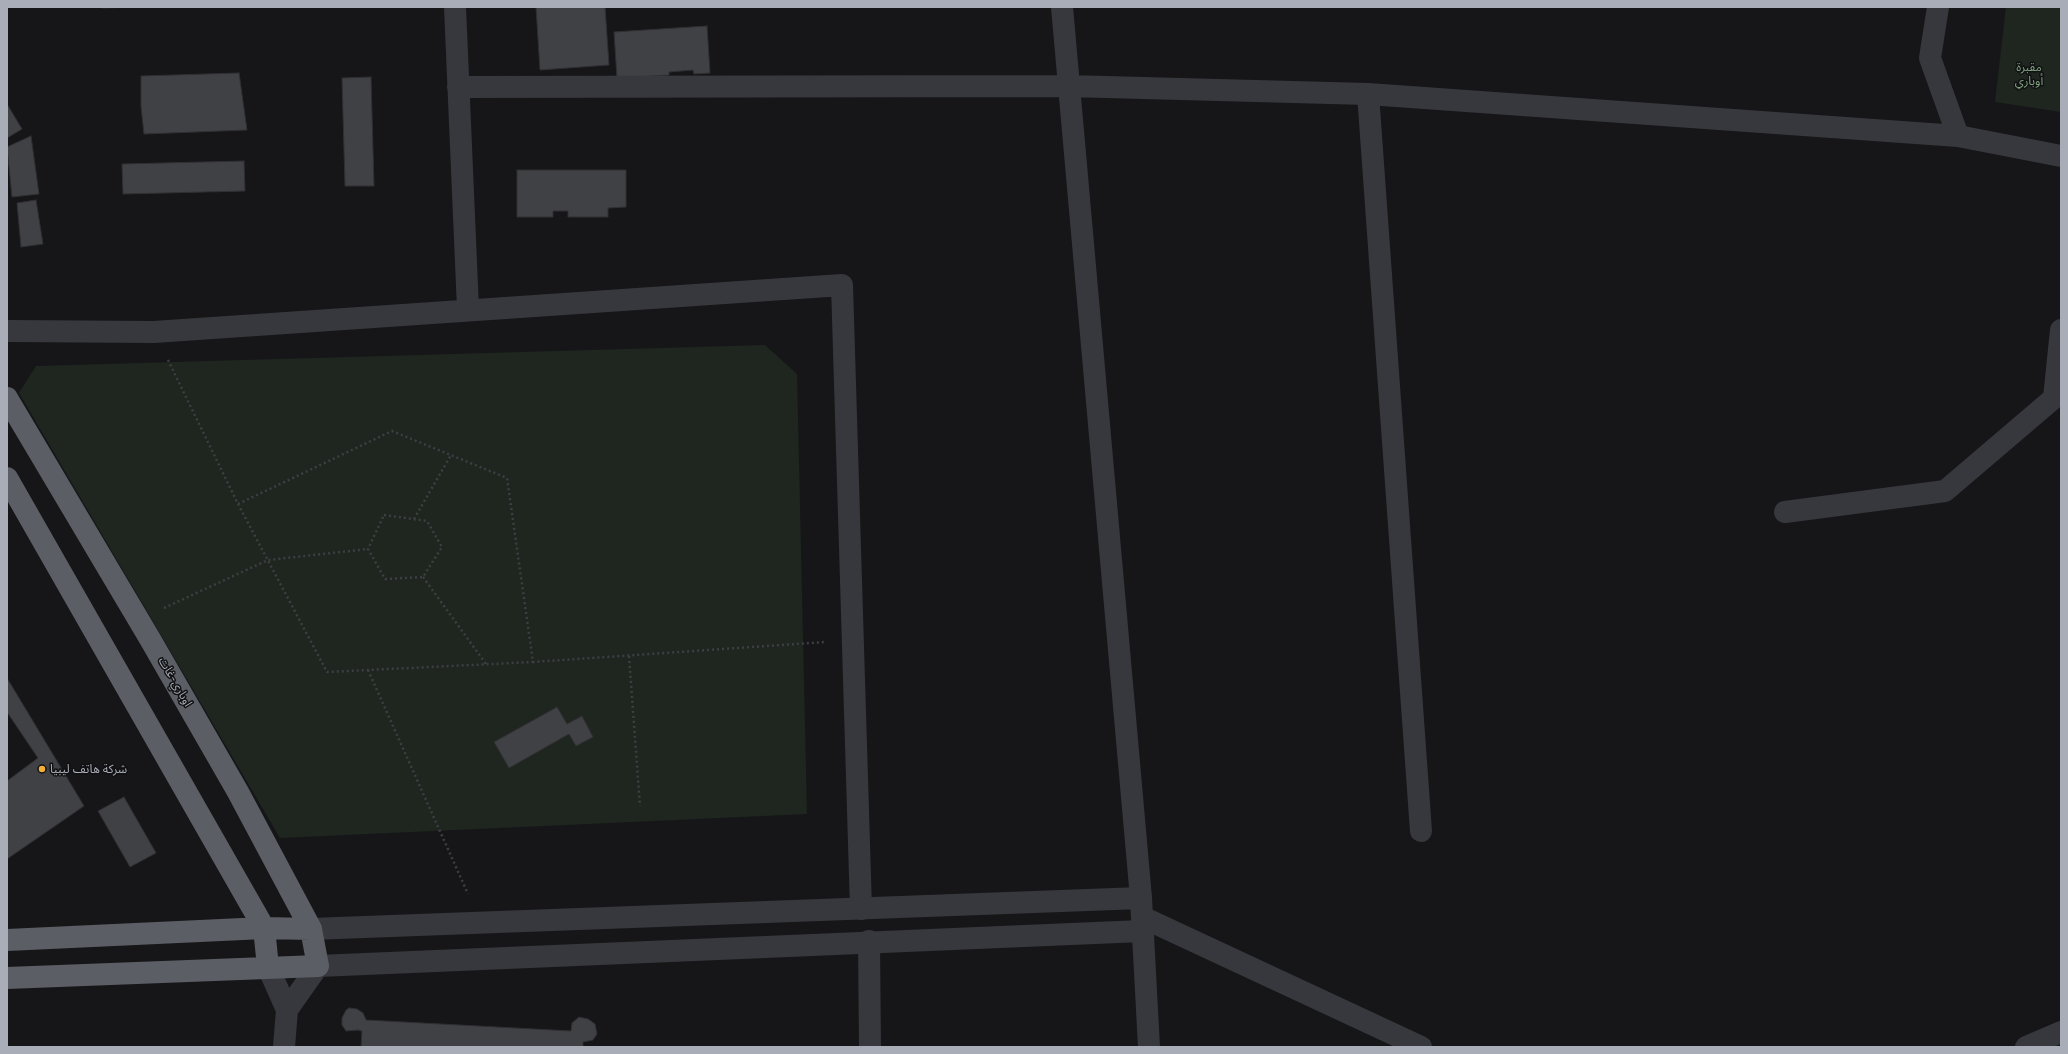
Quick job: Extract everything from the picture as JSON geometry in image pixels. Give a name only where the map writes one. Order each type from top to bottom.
[{"type":"highway","name":"اوباري-غات","points":[[7,398],[238,792],[310,929],[318,966]]},
{"type":"highway","points":[[7,478],[264,928],[268,967]]},
{"type":"highway","points":[[7,940],[264,928],[310,929]]},
{"type":"highway","points":[[7,978],[318,966]]},
{"type":"street","points":[[455,7],[468,309]]},
{"type":"street","points":[[1062,7],[1142,915],[1149,1047]]},
{"type":"street","points":[[1938,7],[1930,58],[1958,136]]},
{"type":"street","points":[[458,87],[1068,86],[1368,94],[1958,136],[2061,156]]},
{"type":"street","points":[[1368,94],[1421,831]]},
{"type":"street","points":[[7,331],[154,332],[468,309],[842,285],[861,909]]},
{"type":"street","points":[[1785,512],[1945,491],[2054,398],[2061,330]]},
{"type":"street","points":[[310,929],[861,909],[1142,915],[1421,1047]]},
{"type":"street","points":[[287,1010],[318,966],[869,941],[1142,915]]},
{"type":"street","points":[[869,941],[870,1047]]},
{"type":"street","points":[[268,967],[287,1010],[284,1047]]},
{"type":"street","points":[[2026,1047],[2061,1032]]},
{"type":"path","points":[[154,332],[238,504],[327,672],[533,662],[853,640]]},
{"type":"path","points":[[238,504],[392,431],[507,478],[533,662]]},
{"type":"path","points":[[414,519],[451,455]]},
{"type":"path","points":[[368,549],[384,515],[427,521],[442,547],[423,577]]},
{"type":"path","points":[[138,620],[268,560],[368,549]]},
{"type":"path","points":[[368,549],[385,579],[423,577]]},
{"type":"path","points":[[423,577],[487,664]]},
{"type":"path","points":[[629,656],[640,806]]},
{"type":"path","points":[[368,670],[482,923]]},
{"type":"green space","name":"مقبرة أوباري","points":[[2006,7],[2061,7],[2061,112],[1995,102]]},
{"type":"green space","points":[[765,345],[797,374],[807,814],[280,838],[19,393],[36,366]]},
{"type":"building","points":[[102,7],[146,7],[102,8]]},
{"type":"building","points":[[536,7],[605,7],[609,65],[540,70]]},
{"type":"building","points":[[707,26],[710,73],[694,74],[693,70],[669,72],[669,75],[617,78],[614,32]]},
{"type":"building","points":[[239,73],[247,130],[144,134],[141,106],[141,76]]},
{"type":"building","points":[[371,77],[374,186],[345,186],[342,78]]},
{"type":"building","points":[[7,104],[22,129],[7,138]]},
{"type":"building","points":[[31,136],[39,194],[12,197],[7,147]]},
{"type":"building","points":[[244,161],[245,191],[123,194],[122,164]]},
{"type":"building","points":[[517,170],[626,170],[626,207],[608,208],[608,217],[568,217],[568,211],[553,211],[553,217],[517,217]]},
{"type":"building","points":[[36,200],[43,244],[21,247],[17,203]]},
{"type":"building","name":"شركة هاتف ليبيا","points":[[7,678],[84,806],[7,859],[7,781],[38,758],[7,712]]},
{"type":"building","points":[[557,707],[567,724],[582,716],[593,737],[576,746],[569,734],[509,768],[494,742]]},
{"type":"building","points":[[124,797],[156,853],[130,867],[98,811]]},
{"type":"building","points":[[349,1008],[357,1009],[363,1013],[366,1020],[571,1031],[572,1023],[579,1017],[588,1019],[595,1024],[597,1034],[593,1040],[583,1042],[583,1047],[361,1047],[362,1031],[346,1031],[342,1025],[342,1018],[346,1010]]},
{"type":"place","name":"شركة هاتف ليبيا","points":[[42,769]]}]
